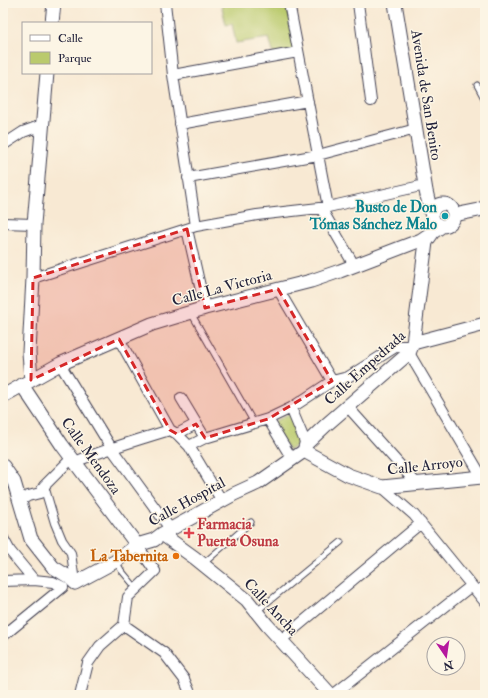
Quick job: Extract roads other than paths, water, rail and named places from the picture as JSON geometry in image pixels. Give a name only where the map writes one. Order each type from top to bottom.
[{"type":"street","points":[[52,22],[54,3]]},
{"type":"street","points":[[165,3],[173,75],[188,178],[191,228],[205,308]]},
{"type":"street","points":[[289,3],[318,155],[324,207],[354,265]]},
{"type":"street","points":[[358,3],[371,101]]},
{"type":"street","name":"Avenida de San Benito","points":[[395,3],[425,188],[432,217]]},
{"type":"street","points":[[173,75],[298,52]]},
{"type":"street","points":[[26,382],[33,278],[34,224],[47,74]]},
{"type":"street","points":[[180,124],[308,102]]},
{"type":"street","points":[[3,145],[23,132],[42,125]]},
{"type":"street","points":[[188,178],[318,155],[416,129]]},
{"type":"street","points":[[33,278],[191,228],[257,215],[324,207],[425,188],[440,205]]},
{"type":"street","points":[[438,229],[432,217],[434,209],[440,205],[450,206],[454,216],[452,222],[438,229],[426,242],[412,347],[484,477]]},
{"type":"street","points":[[454,216],[479,210],[485,207]]},
{"type":"street","points":[[3,224],[34,224]]},
{"type":"street","name":"Calle La Victoria","points":[[3,396],[60,364],[152,324],[190,312],[340,271],[421,240],[438,229]]},
{"type":"street","points":[[278,289],[332,381]]},
{"type":"street","name":"Calle Empedrada","points":[[305,448],[326,425],[412,347],[485,325]]},
{"type":"street","points":[[119,339],[174,432],[189,446],[222,501]]},
{"type":"street","points":[[189,446],[205,438],[268,419],[291,408],[332,381],[348,376],[396,346],[412,347]]},
{"type":"street","points":[[60,364],[112,449],[166,532]]},
{"type":"street","name":"Calle Mendoza","points":[[26,382],[62,445],[136,545]]},
{"type":"street","points":[[181,398],[205,438]]},
{"type":"street","points":[[347,406],[417,484]]},
{"type":"street","points":[[291,408],[305,448]]},
{"type":"street","points":[[268,419],[292,459]]},
{"type":"street","points":[[20,501],[28,496],[40,493],[44,486],[74,460],[140,439],[174,432],[196,424]]},
{"type":"street","name":"Calle Arroyo","points":[[305,448],[348,475],[382,487],[484,477]]},
{"type":"street","name":"Calle Hospital","points":[[69,585],[116,561],[136,545],[154,540],[234,494],[258,483],[305,448]]},
{"type":"street","points":[[3,466],[14,482],[31,539],[53,567],[69,577],[69,585]]},
{"type":"street","points":[[3,636],[69,585],[71,553],[62,540],[55,524],[44,486]]},
{"type":"street","points":[[382,487],[414,515],[478,588],[485,602]]},
{"type":"street","points":[[281,640],[421,523]]},
{"type":"street","name":"Calle Ancha","points":[[166,532],[203,565],[247,600],[281,640],[332,695]]},
{"type":"street","points":[[3,538],[10,551],[34,580]]},
{"type":"street","points":[[80,695],[88,663],[100,646],[124,625],[128,597],[155,571],[136,545]]},
{"type":"street","points":[[3,581],[34,580],[69,585]]},
{"type":"street","points":[[332,695],[478,588]]},
{"type":"street","points":[[124,625],[164,653],[184,679],[191,695]]},
{"type":"lane","points":[[477,85],[485,100]]},
{"type":"lane","points":[[190,312],[254,423]]},
{"type":"lane","points":[[203,565],[251,522]]},
{"type":"lane","points":[[256,612],[341,542]]},
{"type":"lane","points":[[116,561],[121,570],[137,589]]},
{"type":"place","name":"Busto de Don Tómas Sánchez Malo","points":[[445,216]]},
{"type":"place","name":"Farmacia Puerta Osuna","points":[[189,533]]},
{"type":"place","name":"La Tabernita","points":[[176,556]]}]
